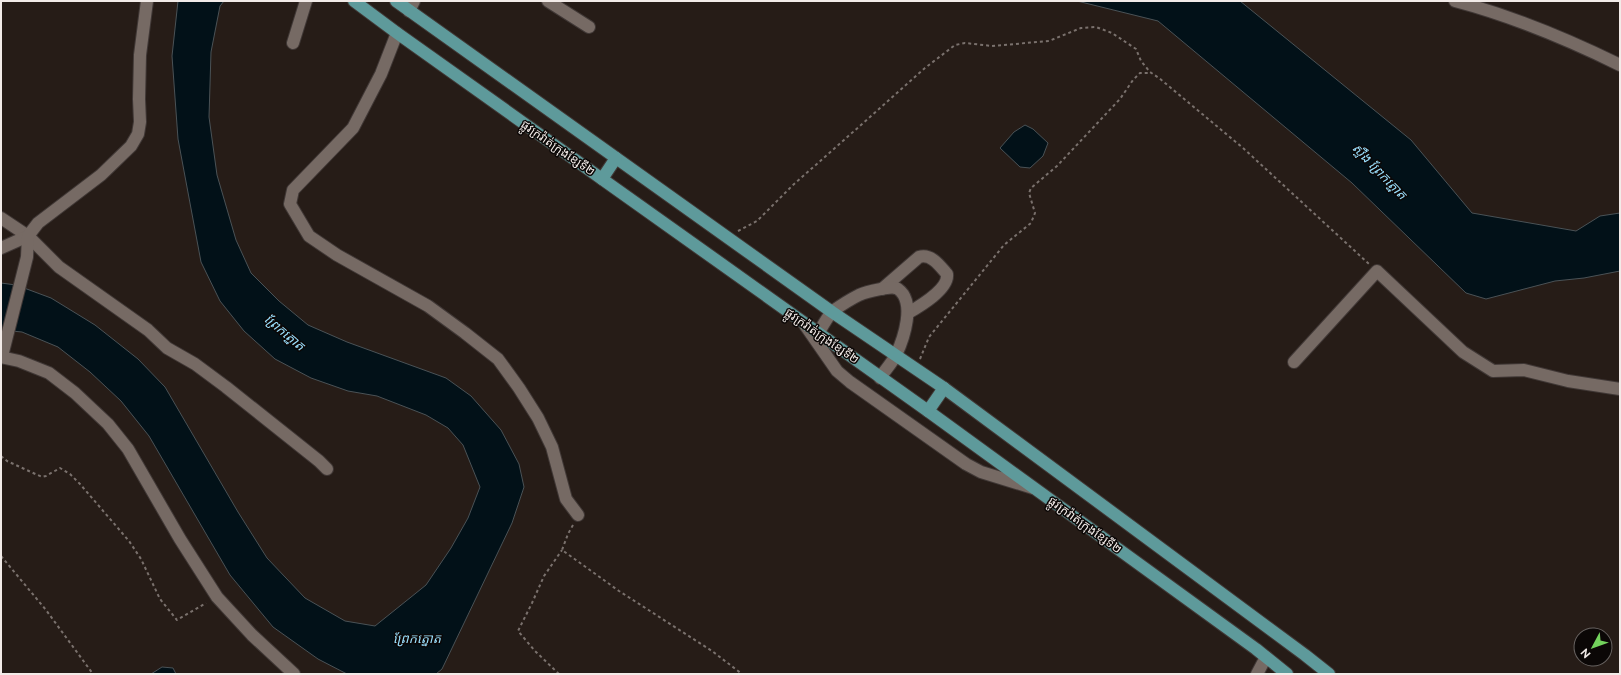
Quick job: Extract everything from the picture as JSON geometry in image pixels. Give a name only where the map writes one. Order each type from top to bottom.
[{"type":"main road","name":"ផ្លូវក្រវ៉ាត់ក្រុងខ្សែទី២","points":[[354,1],[805,325],[928,411],[1266,657],[1287,674]]},
{"type":"main road","name":"ផ្លូវក្រវ៉ាត់ក្រុងខ្សែទី២","points":[[396,1],[412,6],[616,158],[832,312],[944,388],[1329,674]]},
{"type":"main road","points":[[602,179],[616,158]]},
{"type":"main road","points":[[928,411],[944,388]]},
{"type":"street","points":[[1,248],[28,236],[38,223],[101,175],[131,146],[138,134],[140,122],[140,55],[147,1]]},
{"type":"street","points":[[292,43],[306,1]]},
{"type":"street","points":[[548,1],[589,27]]},
{"type":"street","points":[[1455,1],[1493,11],[1588,49],[1620,65]]},
{"type":"street","points":[[397,33],[381,74],[353,128],[292,190],[290,204],[309,236],[337,255],[428,306],[498,359],[538,418],[552,447],[566,499],[578,516]]},
{"type":"street","points":[[1,218],[28,236],[60,267],[148,330],[167,348],[195,364],[226,387],[320,460],[327,469]]},
{"type":"street","points":[[28,236],[27,257],[2,353],[49,373],[75,393],[108,424],[128,449],[176,534],[217,597],[252,635],[294,674]]},
{"type":"street","points":[[882,289],[919,257],[924,255],[929,256],[947,274],[948,277],[928,301],[908,313]]},
{"type":"street","points":[[1294,362],[1377,271],[1463,352],[1492,371],[1524,370],[1568,381],[1620,389]]},
{"type":"street","points":[[818,334],[832,312],[859,295],[882,289],[895,288],[898,290],[907,302],[908,313],[905,328],[896,355],[880,378]]},
{"type":"street","points":[[805,325],[837,371],[856,386],[966,464],[981,472],[1035,489]]},
{"type":"street","points":[[1257,674],[1266,657]]},
{"type":"path","points":[[726,236],[758,221],[805,175],[925,68],[955,45],[965,43],[992,46],[1049,41],[1081,28],[1096,27],[1112,33],[1136,49],[1141,61],[1150,72],[1183,97],[1243,148],[1377,271]]},
{"type":"path","points":[[916,369],[929,337],[1004,245],[1031,223],[1035,213],[1029,193],[1031,188],[1057,166],[1120,99],[1133,80],[1140,73],[1150,72]]},
{"type":"path","points":[[1,456],[7,461],[42,477],[60,468],[70,474],[85,489],[129,541],[141,559],[160,599],[177,620],[217,597]]},
{"type":"path","points":[[558,674],[518,631],[544,576],[562,550],[568,534],[578,516]]},
{"type":"path","points":[[562,550],[619,591],[712,651],[742,674]]},
{"type":"path","points":[[1,556],[46,610],[93,674]]},
{"type":"water","name":"ព្រែកត្នោត","points":[[178,1],[224,1],[220,6],[211,52],[209,117],[217,175],[236,240],[251,273],[279,301],[308,325],[347,342],[446,378],[471,396],[501,430],[519,464],[524,487],[512,523],[442,669],[436,674],[347,674],[318,659],[273,627],[230,575],[149,436],[121,401],[90,372],[58,347],[22,332],[1,330],[1,283],[16,285],[51,298],[95,325],[138,359],[165,387],[238,512],[267,558],[305,598],[345,621],[375,626],[426,585],[451,548],[468,518],[480,487],[463,445],[448,428],[426,415],[377,396],[348,391],[311,378],[275,359],[244,331],[220,301],[201,262],[178,139],[172,56]]},
{"type":"water","name":"ស្ទឹង ព្រែកត្នោត","points":[[1077,1],[1240,1],[1411,140],[1472,213],[1576,231],[1600,216],[1620,213],[1620,271],[1584,278],[1555,281],[1486,299],[1466,293],[1352,183],[1158,21]]},
{"type":"water","points":[[1025,125],[1033,129],[1048,143],[1043,156],[1030,168],[1020,167],[1000,148],[1014,132]]},
{"type":"water","points":[[162,667],[173,668],[176,674],[151,674]]}]
